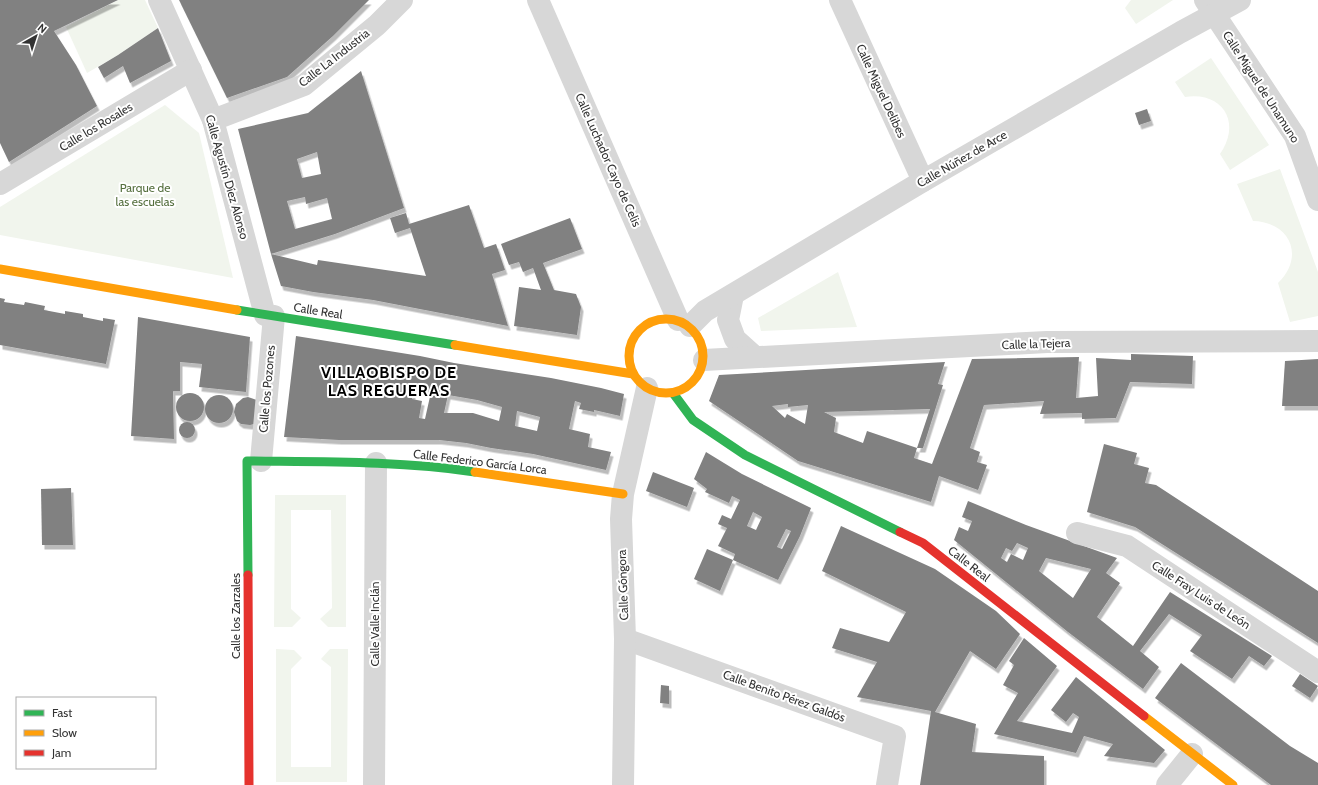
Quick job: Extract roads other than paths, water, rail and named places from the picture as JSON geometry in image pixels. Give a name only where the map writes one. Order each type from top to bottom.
[{"type":"street","name":"Calle Agustín Díez Alonso","points":[[159,0],[213,120],[269,315]]},
{"type":"street","name":"Calle La Industria","points":[[213,120],[304,85],[377,25],[402,0]]},
{"type":"street","name":"Calle Luchador Cayo de Celis","points":[[538,0],[684,323]]},
{"type":"street","name":"Calle Miguel Delibes","points":[[840,0],[923,181]]},
{"type":"street","name":"Calle Núñez de Arce","points":[[684,323],[893,200],[1210,7],[1240,0]]},
{"type":"street","name":"Calle Miguel de Unamuno","points":[[1210,7],[1296,136],[1318,200]]},
{"type":"street","name":"Calle los Rosales","points":[[0,184],[191,70]]},
{"type":"street","name":"Calle Real","points":[[0,269],[640,381]]},
{"type":"street","points":[[732,295],[728,320],[735,339],[755,357]]},
{"type":"street","name":"Calle los Pozones","points":[[262,461],[269,315]]},
{"type":"street","points":[[666,318],[684,323],[698,335],[703,347],[704,360],[701,371],[694,382],[684,389],[673,393],[664,394],[640,381],[629,361],[629,349],[634,337],[642,327],[653,320],[666,318]]},
{"type":"street","name":"Calle la Tejera","points":[[704,360],[1047,342],[1318,341]]},
{"type":"street","name":"Calle Góngora","points":[[624,785],[625,638],[621,519],[623,494],[640,381]]},
{"type":"street","name":"Calle Real","points":[[673,393],[693,420],[745,455],[923,543],[1233,785]]},
{"type":"street","name":"Calle los Zarzales","points":[[249,785],[247,461],[262,461]]},
{"type":"street","name":"Calle Federico García Lorca","points":[[262,461],[376,463],[442,467],[623,494]]},
{"type":"street","name":"Calle Valle Inclán","points":[[374,785],[376,463]]},
{"type":"street","name":"Calle Fray Luis de León","points":[[1077,533],[1127,546],[1318,672]]},
{"type":"street","name":"Calle Benito Pérez Galdós","points":[[625,638],[895,736],[887,785]]},
{"type":"street","points":[[1168,785],[1192,754]]},
{"type":"district","name":"VILLAOBISPO DE LAS REGUERAS","points":[[389,381]]},
{"type":"park label","name":"Parque de las escuelas","points":[[145,195]]}]
